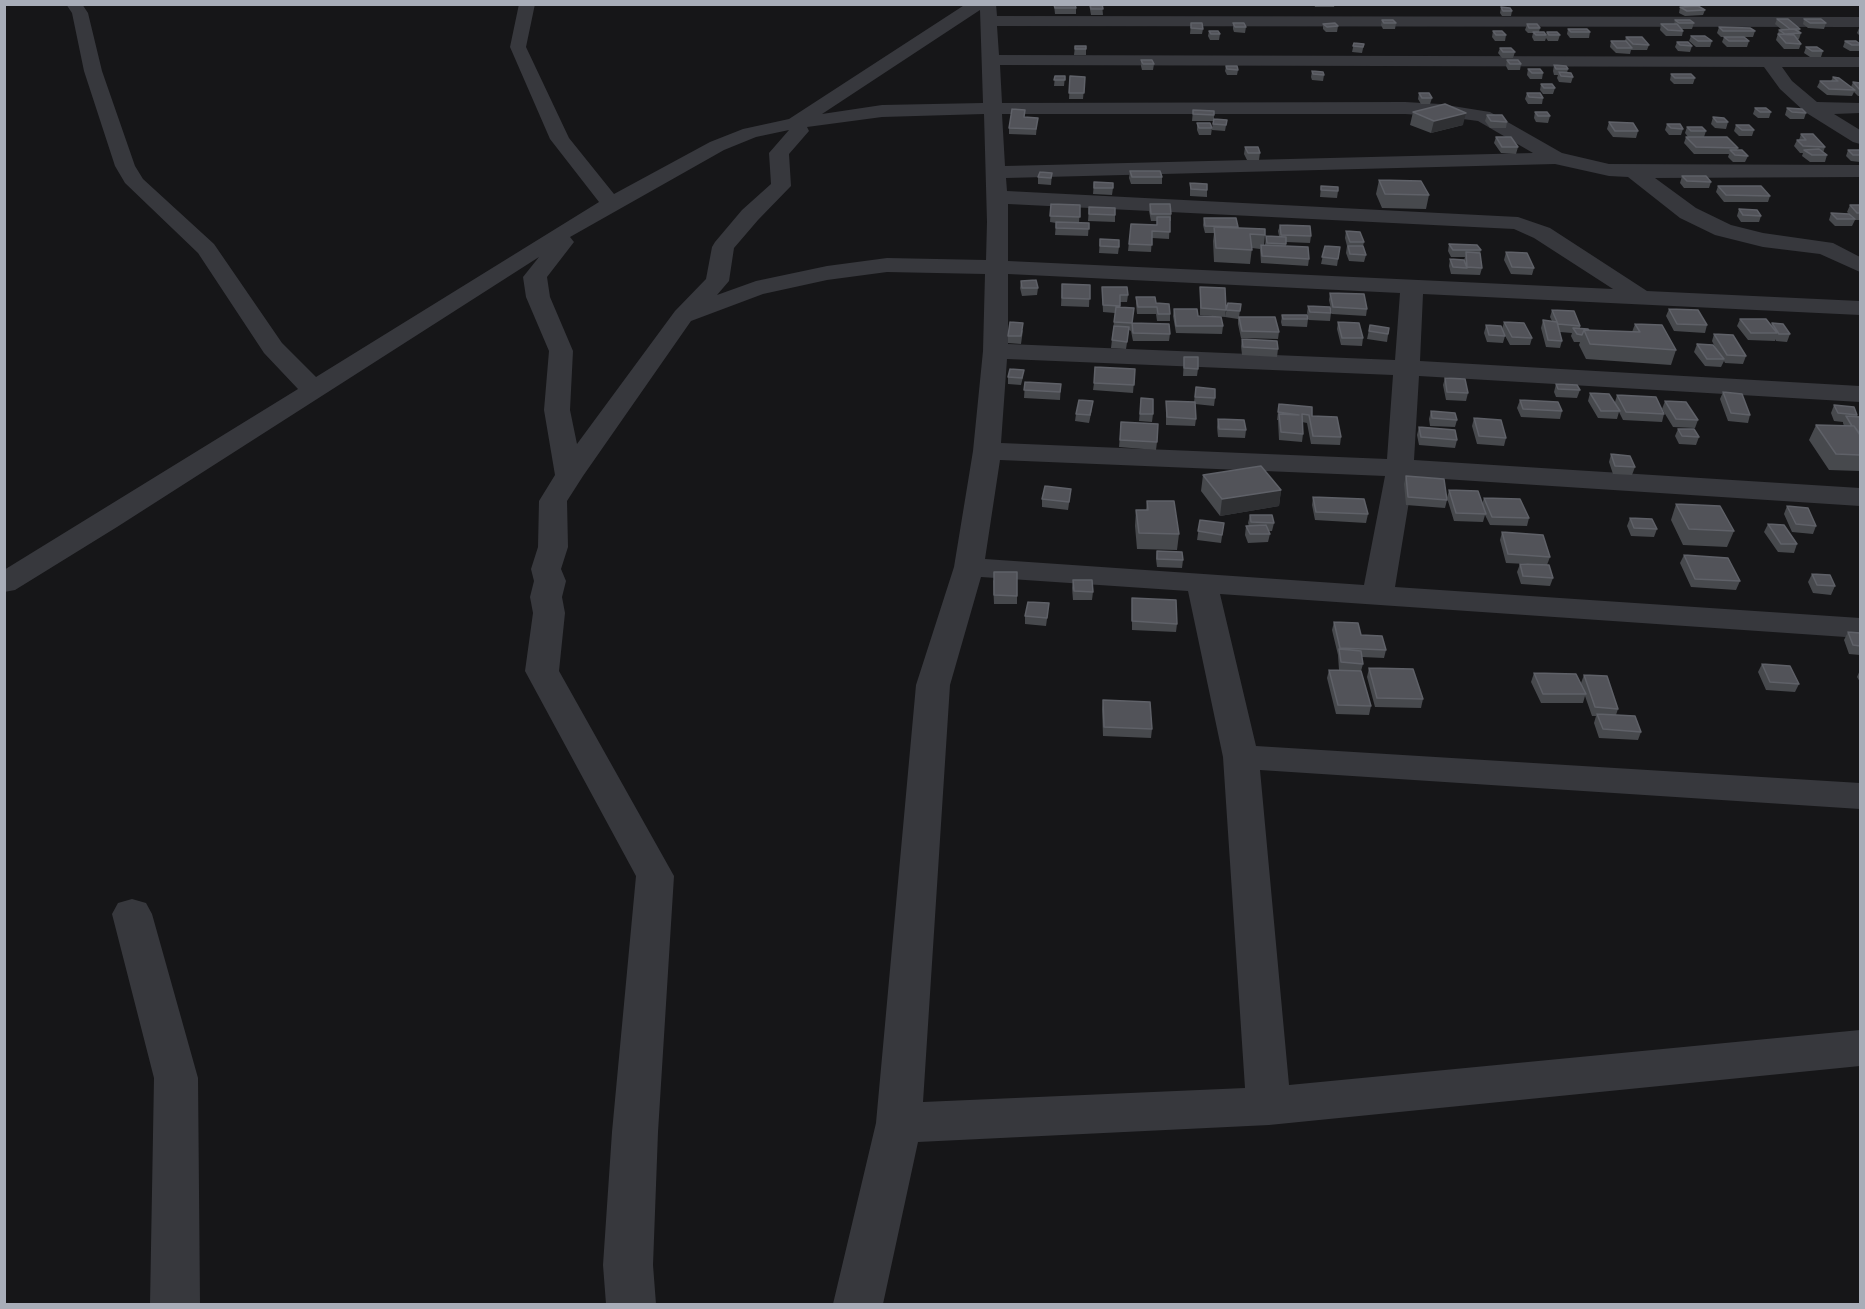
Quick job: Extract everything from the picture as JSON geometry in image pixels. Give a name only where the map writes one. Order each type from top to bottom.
[{"type":"street","points":[[74,4],[80,13],[93,71],[125,166],[135,183],[183,225],[206,249],[273,348],[313,389]]},
{"type":"street","points":[[527,4],[518,47],[560,139],[611,204]]},
{"type":"street","points":[[1453,4],[1483,116]]},
{"type":"street","points":[[1703,5],[1727,22]]},
{"type":"street","points":[[795,123],[985,10],[1459,21],[1860,22]]},
{"type":"street","points":[[858,1305],[899,1123],[933,685],[969,567],[987,451],[995,351],[997,184],[994,109],[985,10]]},
{"type":"street","points":[[989,60],[1860,62]]},
{"type":"street","points":[[1769,62],[1786,85],[1812,108],[1860,138]]},
{"type":"street","points":[[4,583],[107,521],[579,222],[717,146],[750,133],[795,123],[882,111],[1405,108],[1483,116],[1555,158],[1589,167],[1635,172],[1860,171]]},
{"type":"street","points":[[1812,108],[1860,108]]},
{"type":"street","points":[[631,1305],[628,1265],[635,1132],[655,876],[542,671],[549,613],[546,597],[550,581],[546,569],[553,548],[553,501],[569,475],[683,316],[717,281],[723,247],[750,215],[781,186],[779,153],[799,131],[795,123]]},
{"type":"street","points":[[997,184],[1555,158]]},
{"type":"street","points":[[1635,172],[1688,213],[1723,230],[1741,236],[1825,248],[1860,265]]},
{"type":"street","points":[[997,184],[1518,223],[1542,233],[1640,297]]},
{"type":"street","points":[[569,475],[557,410],[561,351],[537,297],[535,277],[579,222]]},
{"type":"street","points":[[1741,236],[1849,237]]},
{"type":"street","points":[[683,316],[756,288],[826,273],[887,265],[996,267],[1412,286],[1858,310]]},
{"type":"street","points":[[1378,595],[1400,468],[1412,286]]},
{"type":"street","points":[[995,351],[1406,368],[1860,394]]},
{"type":"street","points":[[987,451],[1400,468],[1860,497]]},
{"type":"street","points":[[969,567],[1860,628]]},
{"type":"street","points":[[1202,584],[1241,757],[1269,1106]]},
{"type":"street","points":[[1241,757],[1860,796]]},
{"type":"street","points":[[132,914],[176,1078],[175,1305]]},
{"type":"street","points":[[899,1123],[1269,1106],[1860,1048]]},
{"type":"building","points":[[1090,4],[1102,4],[1103,9],[1091,9]]},
{"type":"building","points":[[1054,5],[1075,5],[1076,8],[1055,8]]},
{"type":"building","points":[[1698,6],[1705,10],[1687,11],[1680,7]]},
{"type":"building","points":[[1501,7],[1510,8],[1512,11],[1503,11]]},
{"type":"building","points":[[1777,19],[1788,19],[1800,29],[1790,29]]},
{"type":"building","points":[[1804,19],[1821,19],[1826,23],[1810,23]]},
{"type":"building","points":[[1382,20],[1393,20],[1396,23],[1384,23]]},
{"type":"building","points":[[1675,20],[1690,20],[1694,23],[1679,23]]},
{"type":"building","points":[[1191,23],[1202,23],[1203,29],[1191,28]]},
{"type":"building","points":[[1233,23],[1244,23],[1246,27],[1235,27]]},
{"type":"building","points":[[1335,23],[1338,26],[1327,27],[1323,24]]},
{"type":"building","points":[[1527,24],[1537,24],[1540,28],[1529,28]]},
{"type":"building","points":[[1661,24],[1677,24],[1683,31],[1668,30]]},
{"type":"building","points":[[1719,27],[1750,28],[1755,31],[1723,31]]},
{"type":"building","points":[[1568,29],[1587,29],[1590,32],[1571,32]]},
{"type":"building","points":[[1794,29],[1801,33],[1785,34],[1779,30]]},
{"type":"building","points":[[1209,31],[1218,31],[1220,34],[1211,34]]},
{"type":"building","points":[[1493,31],[1502,31],[1506,35],[1496,35]]},
{"type":"building","points":[[1533,32],[1544,32],[1546,35],[1536,35]]},
{"type":"building","points":[[1547,32],[1557,32],[1560,35],[1549,35]]},
{"type":"building","points":[[1778,34],[1794,35],[1801,44],[1786,43]]},
{"type":"building","points":[[1691,36],[1705,36],[1712,41],[1698,41]]},
{"type":"building","points":[[1626,37],[1642,37],[1649,45],[1633,44]]},
{"type":"building","points":[[1724,37],[1744,37],[1749,41],[1729,41]]},
{"type":"building","points":[[1611,41],[1626,41],[1632,48],[1617,48]]},
{"type":"building","points":[[1845,41],[1856,41],[1860,45],[1852,45]]},
{"type":"building","points":[[1677,42],[1688,42],[1692,46],[1680,45]]},
{"type":"building","points":[[1354,43],[1364,44],[1363,47],[1353,46]]},
{"type":"building","points":[[1075,46],[1086,46],[1086,49],[1075,49]]},
{"type":"building","points":[[1806,47],[1817,47],[1823,51],[1812,51]]},
{"type":"building","points":[[1500,48],[1511,48],[1515,52],[1503,52]]},
{"type":"building","points":[[1141,60],[1152,60],[1154,64],[1143,64]]},
{"type":"building","points":[[1507,60],[1518,60],[1521,64],[1510,64]]},
{"type":"building","points":[[1554,65],[1566,66],[1568,69],[1556,69]]},
{"type":"building","points":[[1226,66],[1237,66],[1238,70],[1227,69]]},
{"type":"building","points":[[1528,69],[1540,69],[1543,73],[1532,73]]},
{"type":"building","points":[[1312,71],[1323,72],[1324,75],[1313,74]]},
{"type":"building","points":[[1559,72],[1571,73],[1573,77],[1561,76]]},
{"type":"building","points":[[1671,74],[1691,74],[1695,78],[1675,78]]},
{"type":"building","points":[[1055,76],[1065,76],[1065,80],[1054,80]]},
{"type":"building","points":[[1070,76],[1085,77],[1084,93],[1069,93]]},
{"type":"building","points":[[1833,77],[1839,78],[1855,90],[1829,89],[1820,81],[1838,81]]},
{"type":"building","points":[[1853,82],[1860,83],[1860,90]]},
{"type":"building","points":[[1541,84],[1552,84],[1555,88],[1544,88]]},
{"type":"building","points":[[1419,93],[1429,93],[1432,98],[1422,98]]},
{"type":"building","points":[[1527,93],[1540,93],[1543,98],[1529,97]]},
{"type":"building","points":[[1445,104],[1466,113],[1434,121],[1413,112]]},
{"type":"building","points":[[1755,108],[1766,108],[1771,112],[1760,112]]},
{"type":"building","points":[[1787,108],[1802,109],[1806,113],[1792,112]]},
{"type":"building","points":[[1012,109],[1025,110],[1024,117],[1038,118],[1036,129],[1009,128]]},
{"type":"building","points":[[1193,110],[1214,111],[1214,115],[1193,114]]},
{"type":"building","points":[[1535,112],[1547,112],[1550,116],[1538,116]]},
{"type":"building","points":[[1487,115],[1502,115],[1507,122],[1491,121]]},
{"type":"building","points":[[1713,117],[1724,118],[1728,122],[1717,122]]},
{"type":"building","points":[[1214,119],[1227,120],[1226,125],[1213,124]]},
{"type":"building","points":[[1609,122],[1633,123],[1638,131],[1615,131]]},
{"type":"building","points":[[1197,123],[1210,123],[1212,128],[1199,128]]},
{"type":"building","points":[[1667,124],[1680,124],[1683,129],[1671,128]]},
{"type":"building","points":[[1736,125],[1749,125],[1754,130],[1742,130]]},
{"type":"building","points":[[1687,127],[1702,127],[1706,131],[1691,131]]},
{"type":"building","points":[[1801,134],[1813,134],[1825,147],[1803,146],[1797,140],[1806,140]]},
{"type":"building","points":[[1496,137],[1511,137],[1518,147],[1502,147]]},
{"type":"building","points":[[1686,137],[1727,137],[1738,148],[1696,147]]},
{"type":"building","points":[[1245,147],[1258,147],[1260,153],[1248,153]]},
{"type":"building","points":[[1819,149],[1827,155],[1812,155],[1804,150]]},
{"type":"building","points":[[1730,150],[1742,150],[1748,156],[1735,155]]},
{"type":"building","points":[[1848,150],[1860,150],[1860,155],[1853,155]]},
{"type":"building","points":[[1130,171],[1160,171],[1162,177],[1132,177]]},
{"type":"building","points":[[1040,172],[1052,173],[1051,178],[1038,177]]},
{"type":"building","points":[[1682,176],[1706,176],[1711,182],[1687,181]]},
{"type":"building","points":[[1379,180],[1421,181],[1429,195],[1385,194]]},
{"type":"building","points":[[1094,182],[1113,183],[1113,188],[1094,188]]},
{"type":"building","points":[[1190,183],[1207,184],[1207,190],[1191,189]]},
{"type":"building","points":[[1321,186],[1338,187],[1338,191],[1321,190]]},
{"type":"building","points":[[1718,186],[1761,186],[1770,196],[1726,195]]},
{"type":"building","points":[[1051,204],[1080,205],[1080,217],[1050,216]]},
{"type":"building","points":[[1150,204],[1170,204],[1171,214],[1151,214]]},
{"type":"building","points":[[1850,205],[1860,205],[1860,213],[1857,213]]},
{"type":"building","points":[[1089,207],[1115,208],[1115,215],[1089,214]]},
{"type":"building","points":[[1739,209],[1757,210],[1761,216],[1743,215]]},
{"type":"building","points":[[1831,213],[1849,214],[1855,219],[1837,219]]},
{"type":"building","points":[[1157,217],[1170,217],[1170,232],[1152,231],[1152,245],[1129,244],[1131,224],[1157,225]]},
{"type":"building","points":[[1204,218],[1236,218],[1238,227],[1205,226]]},
{"type":"building","points":[[1056,222],[1089,223],[1089,229],[1056,228]]},
{"type":"building","points":[[1280,225],[1310,226],[1311,236],[1281,235]]},
{"type":"building","points":[[1214,227],[1265,229],[1265,235],[1250,234],[1252,250],[1216,248]]},
{"type":"building","points":[[1346,231],[1360,232],[1364,242],[1350,242]]},
{"type":"building","points":[[1266,236],[1286,237],[1286,244],[1267,243]]},
{"type":"building","points":[[1100,239],[1119,240],[1119,247],[1100,246]]},
{"type":"building","points":[[1449,244],[1477,245],[1481,250],[1453,250]]},
{"type":"building","points":[[1261,245],[1308,247],[1309,259],[1262,256]]},
{"type":"building","points":[[1325,246],[1340,247],[1338,259],[1322,257]]},
{"type":"building","points":[[1348,246],[1363,246],[1366,255],[1350,254]]},
{"type":"building","points":[[1466,252],[1480,253],[1482,268],[1467,267]]},
{"type":"building","points":[[1506,252],[1527,253],[1534,268],[1512,267]]},
{"type":"building","points":[[1450,259],[1464,260],[1467,268],[1453,267]]},
{"type":"building","points":[[1036,280],[1038,288],[1022,288],[1021,281]]},
{"type":"building","points":[[1062,284],[1090,285],[1090,299],[1062,298]]},
{"type":"building","points":[[1102,287],[1127,287],[1128,295],[1120,295],[1120,306],[1103,305]]},
{"type":"building","points":[[1200,287],[1225,288],[1226,310],[1201,308]]},
{"type":"building","points":[[1330,293],[1364,294],[1367,309],[1333,307]]},
{"type":"building","points":[[1136,297],[1155,297],[1156,303],[1169,304],[1170,314],[1158,314],[1157,307],[1138,307]]},
{"type":"building","points":[[1228,303],[1241,304],[1240,311],[1226,310]]},
{"type":"building","points":[[1308,306],[1330,307],[1331,313],[1310,312]]},
{"type":"building","points":[[1116,307],[1134,308],[1132,323],[1114,322]]},
{"type":"building","points":[[1174,309],[1197,309],[1198,316],[1221,317],[1223,326],[1176,326]]},
{"type":"building","points":[[1669,309],[1698,310],[1707,325],[1677,324]]},
{"type":"building","points":[[1552,310],[1574,311],[1580,326],[1558,324]]},
{"type":"building","points":[[1282,315],[1307,315],[1308,319],[1283,319]]},
{"type":"building","points":[[1239,317],[1275,317],[1279,332],[1242,331]]},
{"type":"building","points":[[1740,319],[1766,319],[1777,333],[1751,333]]},
{"type":"building","points":[[1543,320],[1557,322],[1562,341],[1548,340]]},
{"type":"building","points":[[1010,322],[1023,323],[1021,336],[1008,336]]},
{"type":"building","points":[[1338,322],[1359,323],[1363,338],[1342,338]]},
{"type":"building","points":[[1504,322],[1524,323],[1532,338],[1512,337]]},
{"type":"building","points":[[1132,323],[1169,324],[1170,334],[1133,333]]},
{"type":"building","points":[[1772,323],[1783,324],[1790,334],[1779,334]]},
{"type":"building","points":[[1635,324],[1662,325],[1676,350],[1590,344],[1584,330],[1640,332]]},
{"type":"building","points":[[1370,325],[1389,328],[1388,334],[1369,331]]},
{"type":"building","points":[[1486,325],[1501,326],[1505,336],[1489,335]]},
{"type":"building","points":[[1114,326],[1129,327],[1127,342],[1112,340]]},
{"type":"building","points":[[1573,328],[1589,330],[1584,330],[1582,335],[1577,334]]},
{"type":"building","points":[[1714,334],[1733,335],[1746,356],[1727,355]]},
{"type":"building","points":[[1242,339],[1277,341],[1278,349],[1243,347]]},
{"type":"building","points":[[1697,344],[1713,345],[1724,359],[1707,359]]},
{"type":"building","points":[[1184,357],[1198,357],[1198,369],[1184,368]]},
{"type":"building","points":[[1095,367],[1135,369],[1134,385],[1094,383]]},
{"type":"building","points":[[1010,369],[1024,370],[1022,378],[1008,377]]},
{"type":"building","points":[[1445,378],[1465,379],[1468,393],[1447,392]]},
{"type":"building","points":[[1025,382],[1061,384],[1060,392],[1024,390]]},
{"type":"building","points":[[1556,384],[1577,385],[1580,390],[1558,389]]},
{"type":"building","points":[[1196,387],[1215,389],[1215,398],[1195,397]]},
{"type":"building","points":[[1723,392],[1742,394],[1750,415],[1731,413]]},
{"type":"building","points":[[1590,393],[1609,394],[1620,411],[1601,411]]},
{"type":"building","points":[[1617,395],[1656,397],[1664,414],[1626,412]]},
{"type":"building","points":[[1141,398],[1153,399],[1153,414],[1140,414]]},
{"type":"building","points":[[1079,400],[1093,401],[1090,415],[1076,414]]},
{"type":"building","points":[[1520,400],[1558,402],[1562,411],[1523,409]]},
{"type":"building","points":[[1166,401],[1195,402],[1196,419],[1167,417]]},
{"type":"building","points":[[1665,401],[1686,402],[1698,420],[1676,419]]},
{"type":"building","points":[[1279,404],[1312,407],[1312,416],[1337,417],[1341,437],[1313,436],[1309,415],[1302,414],[1303,434],[1281,432],[1279,414],[1299,415],[1278,412]]},
{"type":"building","points":[[1834,405],[1854,407],[1857,415],[1838,413]]},
{"type":"building","points":[[1431,411],[1455,413],[1457,420],[1432,418]]},
{"type":"building","points":[[1846,416],[1860,417],[1860,434],[1852,426]]},
{"type":"building","points":[[1474,418],[1501,420],[1506,438],[1479,436]]},
{"type":"building","points":[[1218,419],[1244,420],[1246,430],[1219,429]]},
{"type":"building","points":[[1121,422],[1158,424],[1157,442],[1120,440]]},
{"type":"building","points":[[1816,425],[1854,426],[1860,435],[1860,455],[1836,454]]},
{"type":"building","points":[[1419,427],[1455,430],[1457,440],[1421,437]]},
{"type":"building","points":[[1678,429],[1694,429],[1699,437],[1682,436]]},
{"type":"building","points":[[1611,454],[1630,456],[1635,467],[1615,466]]},
{"type":"building","points":[[1261,466],[1281,490],[1222,499],[1203,475]]},
{"type":"building","points":[[1406,476],[1444,479],[1447,500],[1408,497]]},
{"type":"building","points":[[1045,486],[1071,489],[1069,502],[1042,499]]},
{"type":"building","points":[[1449,490],[1478,491],[1486,514],[1456,513]]},
{"type":"building","points":[[1313,497],[1364,499],[1368,514],[1316,512]]},
{"type":"building","points":[[1484,498],[1520,499],[1529,518],[1492,517]]},
{"type":"building","points":[[1147,501],[1174,501],[1179,534],[1139,533],[1136,510],[1148,510]]},
{"type":"building","points":[[1676,504],[1720,506],[1734,531],[1689,529]]},
{"type":"building","points":[[1787,506],[1808,508],[1816,526],[1796,524]]},
{"type":"building","points":[[1250,515],[1272,515],[1274,523],[1251,522]]},
{"type":"building","points":[[1630,518],[1652,519],[1657,529],[1634,528]]},
{"type":"building","points":[[1200,520],[1224,523],[1222,535],[1198,531]]},
{"type":"building","points":[[1768,524],[1784,525],[1797,544],[1781,544]]},
{"type":"building","points":[[1266,525],[1270,534],[1250,534],[1246,526]]},
{"type":"building","points":[[1502,532],[1543,535],[1550,557],[1508,554]]},
{"type":"building","points":[[1157,551],[1182,552],[1183,560],[1157,559]]},
{"type":"building","points":[[1684,555],[1728,558],[1740,581],[1695,579]]},
{"type":"building","points":[[1520,564],[1549,565],[1553,578],[1523,576]]},
{"type":"building","points":[[994,572],[1017,572],[1017,596],[994,595]]},
{"type":"building","points":[[1812,574],[1830,575],[1835,586],[1817,585]]},
{"type":"building","points":[[1073,580],[1092,580],[1093,592],[1074,591]]},
{"type":"building","points":[[1132,598],[1176,600],[1177,624],[1132,621]]},
{"type":"building","points":[[1028,602],[1049,603],[1047,618],[1025,616]]},
{"type":"building","points":[[1334,622],[1358,623],[1361,635],[1382,636],[1386,650],[1340,648]]},
{"type":"building","points":[[1848,632],[1860,633],[1860,646],[1853,645]]},
{"type":"building","points":[[1339,649],[1361,651],[1363,664],[1341,662]]},
{"type":"building","points":[[1762,664],[1790,666],[1799,684],[1770,682]]},
{"type":"building","points":[[1369,668],[1413,669],[1423,699],[1377,698]]},
{"type":"building","points":[[1329,670],[1361,671],[1371,706],[1338,705]]},
{"type":"building","points":[[1534,673],[1576,674],[1586,694],[1543,694]]},
{"type":"building","points":[[1584,675],[1607,676],[1618,709],[1595,707]]},
{"type":"building","points":[[1103,700],[1150,702],[1152,729],[1104,727]]},
{"type":"building","points":[[1597,714],[1635,716],[1641,732],[1603,729]]}]
